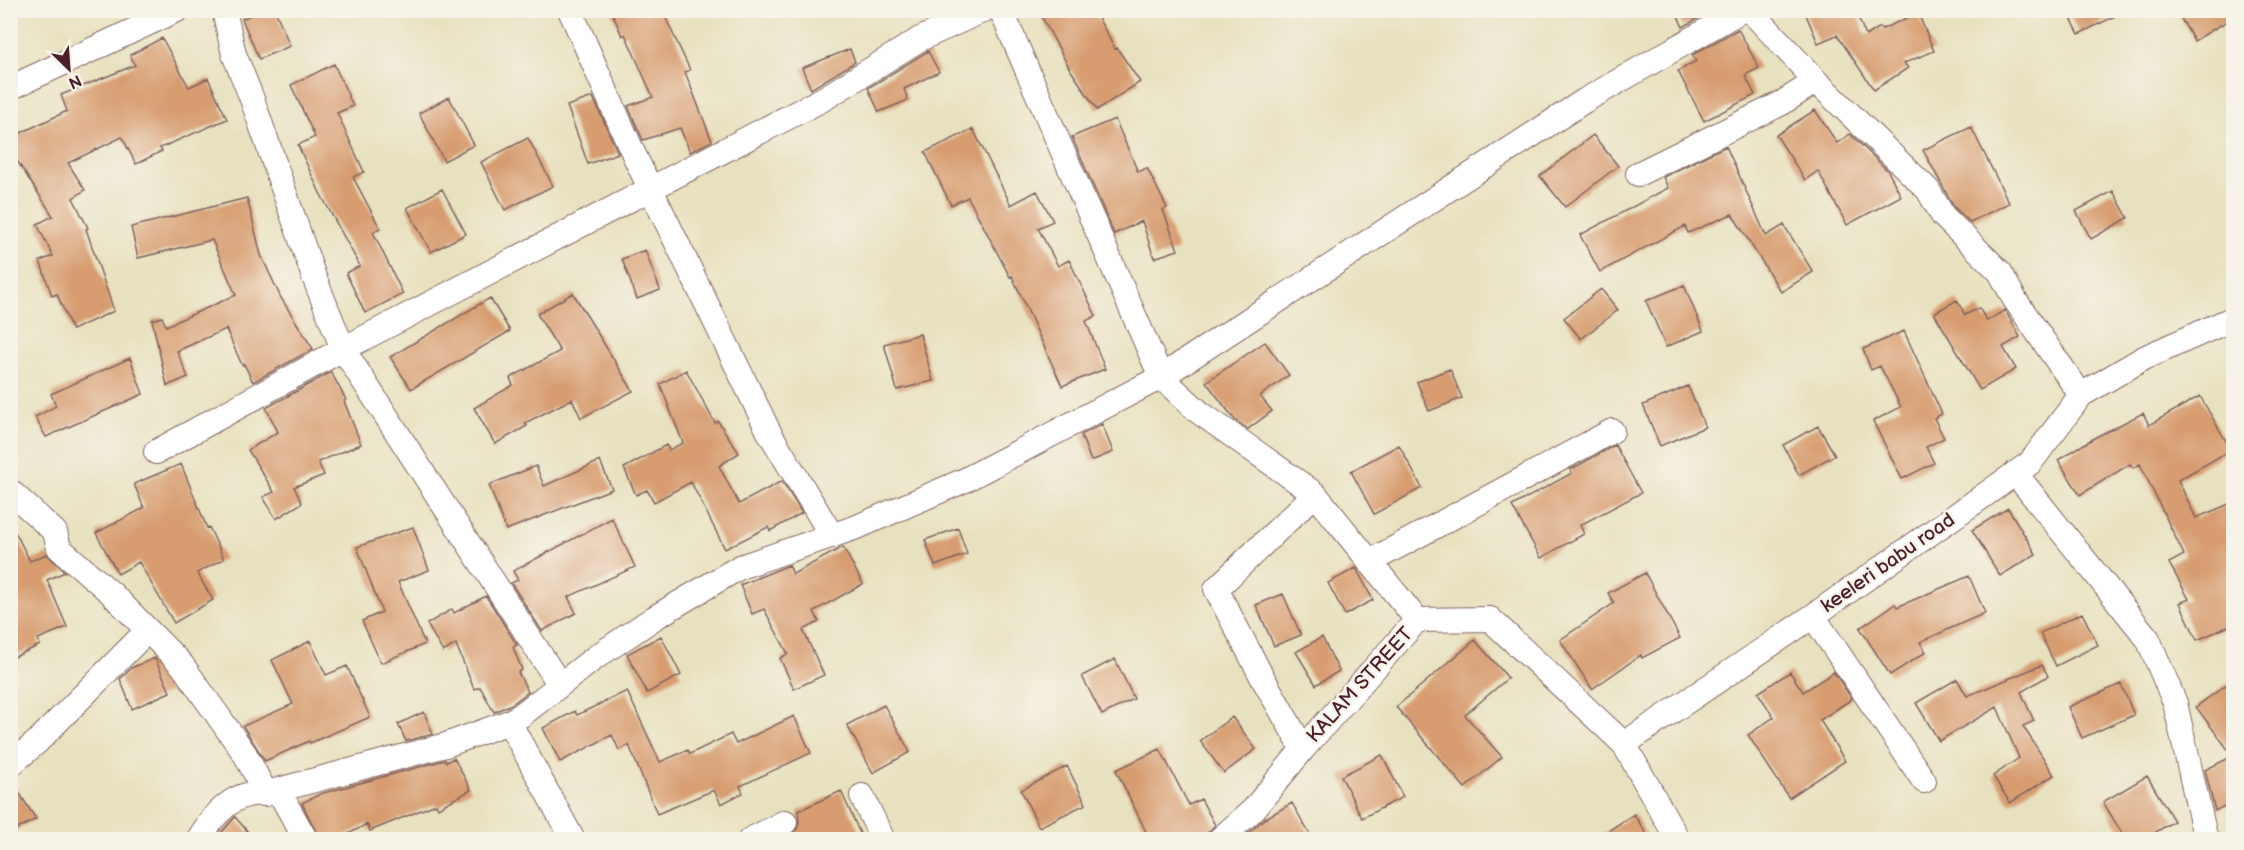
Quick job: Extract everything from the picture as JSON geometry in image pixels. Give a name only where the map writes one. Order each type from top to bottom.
[{"type":"street","points":[[10,88],[177,10]]},
{"type":"street","points":[[224,10],[234,54],[314,277],[343,349],[560,685]]},
{"type":"street","points":[[570,10],[635,158],[769,432],[832,536]]},
{"type":"street","points":[[156,452],[343,349],[823,99],[920,39],[984,10]]},
{"type":"street","points":[[1001,10],[1161,377],[1199,412],[1315,494],[1417,621],[1490,619],[1624,744],[1678,840]]},
{"type":"street","points":[[198,840],[206,827],[226,805],[243,794],[272,792],[446,745],[508,722],[520,716],[596,657],[654,618],[740,567],[857,527],[965,480],[1161,377],[1584,101],[1742,10]]},
{"type":"street","points":[[1750,10],[1816,81],[1928,190],[1943,216],[2000,272],[2015,300],[2081,395]]},
{"type":"street","points":[[1638,174],[1782,103],[1816,81]]},
{"type":"street","name":"keeleri babu road","points":[[1624,744],[1813,616],[2030,463],[2081,395],[2144,358],[2234,318]]},
{"type":"street","points":[[1369,562],[1612,432]]},
{"type":"street","points":[[2015,473],[2148,639],[2175,703],[2204,838]]},
{"type":"street","points":[[10,491],[55,532],[59,548],[111,593],[182,665],[306,840]]},
{"type":"street","points":[[1303,749],[1216,589],[1315,494]]},
{"type":"street","points":[[1813,616],[1924,781]]},
{"type":"street","name":"KALAM STREET","points":[[1219,840],[1253,810],[1303,749],[1417,621]]},
{"type":"street","points":[[10,765],[147,631]]},
{"type":"street","points":[[508,722],[573,840]]},
{"type":"street","points":[[862,796],[884,840]]},
{"type":"street","points":[[750,840],[785,822]]},
{"type":"building","points":[[260,10],[275,10],[290,46],[259,59],[242,19]]},
{"type":"building","points":[[611,10],[662,10],[690,70],[685,72],[712,141],[690,152],[680,128],[643,140],[628,106],[653,97],[625,34],[622,36]]},
{"type":"building","points":[[1038,10],[1094,10],[1115,49],[1117,48],[1140,82],[1097,110],[1070,69]]},
{"type":"building","points":[[1675,10],[1713,10],[1683,27]]},
{"type":"building","points":[[1804,10],[1855,10],[1866,36],[1880,27],[1882,29],[1918,13],[1934,51],[1904,63],[1908,68],[1874,90],[1837,35],[1818,43]]},
{"type":"building","points":[[2067,10],[2127,10],[2079,34]]},
{"type":"building","points":[[2176,10],[2234,10],[2234,17],[2194,41]]},
{"type":"building","points":[[1738,29],[1759,68],[1745,75],[1755,95],[1704,121],[1678,71],[1696,61],[1692,55]]},
{"type":"building","points":[[162,38],[189,87],[208,78],[227,119],[160,148],[162,151],[136,164],[122,137],[68,163],[85,190],[73,198],[88,228],[86,229],[114,311],[72,330],[57,294],[52,296],[40,261],[53,256],[37,224],[53,216],[10,150],[10,138],[67,111],[61,95],[135,65],[130,55]]},
{"type":"building","points":[[850,49],[855,62],[811,89],[802,68]]},
{"type":"building","points":[[928,51],[939,72],[904,89],[908,100],[879,112],[868,88]]},
{"type":"building","points":[[334,64],[353,106],[337,113],[364,172],[353,177],[380,228],[373,232],[403,294],[365,313],[346,273],[360,266],[320,193],[298,145],[315,137],[291,85]]},
{"type":"building","points":[[449,97],[474,145],[444,161],[419,113]]},
{"type":"building","points":[[593,97],[618,153],[588,164],[567,106]]},
{"type":"building","points":[[1815,110],[1837,143],[1850,134],[1888,171],[1901,196],[1847,225],[1818,171],[1805,180],[1776,135]]},
{"type":"building","points":[[1115,119],[1138,172],[1147,168],[1167,208],[1163,210],[1178,250],[1154,258],[1142,221],[1114,234],[1072,137]]},
{"type":"building","points":[[1971,127],[2009,203],[1970,222],[1954,207],[1923,150]]},
{"type":"building","points":[[973,129],[1011,205],[1037,191],[1053,221],[1038,228],[1058,266],[1069,260],[1096,316],[1086,321],[1105,369],[1062,386],[1012,276],[1010,277],[968,197],[951,205],[925,152]]},
{"type":"building","points":[[1593,135],[1618,166],[1565,207],[1540,176]]},
{"type":"building","points":[[528,138],[553,186],[505,210],[481,162]]},
{"type":"building","points":[[1726,146],[1766,236],[1784,225],[1813,272],[1781,292],[1732,214],[1688,233],[1685,226],[1600,272],[1580,235],[1668,188],[1663,177]]},
{"type":"building","points":[[442,189],[466,234],[431,252],[407,208]]},
{"type":"building","points":[[2113,191],[2128,218],[2091,239],[2076,211]]},
{"type":"building","points":[[247,198],[261,255],[281,298],[313,349],[253,382],[244,364],[242,365],[226,329],[177,351],[188,377],[167,386],[152,320],[162,317],[166,326],[236,295],[212,240],[138,258],[131,227]]},
{"type":"building","points":[[645,250],[660,290],[637,299],[622,259]]},
{"type":"building","points":[[1684,285],[1703,331],[1666,347],[1646,301]]},
{"type":"building","points":[[1601,289],[1618,310],[1581,339],[1564,318]]},
{"type":"building","points":[[573,293],[633,391],[581,418],[572,399],[525,423],[527,426],[495,444],[474,408],[513,385],[510,378],[560,351],[537,314]]},
{"type":"building","points":[[490,298],[510,331],[411,389],[390,357]]},
{"type":"building","points":[[1957,300],[1965,315],[1979,308],[1987,321],[2005,310],[2020,337],[2003,347],[2016,369],[1980,390],[1934,313]]},
{"type":"building","points":[[1904,331],[1942,414],[1934,418],[1944,438],[1926,447],[1934,463],[1902,479],[1873,421],[1901,407],[1880,366],[1871,370],[1863,349]]},
{"type":"building","points":[[920,334],[933,381],[897,390],[884,344]]},
{"type":"building","points":[[1265,342],[1289,375],[1260,396],[1272,411],[1248,429],[1235,420],[1206,382]]},
{"type":"building","points":[[130,358],[143,394],[46,437],[35,417],[56,406],[51,394]]},
{"type":"building","points":[[1450,369],[1462,398],[1429,411],[1417,382]]},
{"type":"building","points":[[686,370],[715,423],[718,421],[739,453],[719,466],[739,504],[782,481],[802,513],[770,531],[768,527],[725,549],[691,482],[654,502],[647,490],[636,495],[624,468],[666,445],[669,450],[683,443],[660,384]]},
{"type":"building","points":[[331,372],[346,400],[344,401],[361,444],[318,462],[324,475],[294,487],[302,503],[276,519],[263,497],[274,492],[248,450],[278,432],[266,408]]},
{"type":"building","points":[[1688,386],[1705,427],[1660,446],[1643,405]]},
{"type":"building","points":[[2200,396],[2231,450],[2178,480],[2196,518],[2234,502],[2234,624],[2197,640],[2180,603],[2189,599],[2169,563],[2184,555],[2140,464],[2133,468],[2130,464],[2080,495],[2058,460],[2094,438],[2143,413],[2149,425]]},
{"type":"building","points":[[1102,424],[1113,452],[1091,461],[1081,435]]},
{"type":"building","points":[[1818,426],[1835,455],[1799,475],[1783,445]]},
{"type":"building","points":[[1399,445],[1422,488],[1374,514],[1351,471]]},
{"type":"building","points":[[1615,445],[1641,493],[1580,525],[1584,534],[1541,558],[1512,506],[1572,473],[1570,470]]},
{"type":"building","points":[[600,461],[612,489],[506,530],[489,485],[536,466],[544,486]]},
{"type":"building","points":[[181,464],[207,528],[209,527],[224,559],[197,573],[213,600],[174,623],[139,562],[118,574],[96,533],[144,508],[134,484]]},
{"type":"building","points":[[2008,508],[2036,554],[2000,576],[1972,530]]},
{"type":"building","points":[[612,518],[635,567],[568,597],[576,613],[542,631],[511,583],[518,580],[513,571]]},
{"type":"building","points":[[10,522],[30,561],[47,554],[65,572],[47,580],[67,627],[38,639],[40,645],[10,659]]},
{"type":"building","points":[[413,527],[429,570],[398,582],[425,644],[381,663],[362,621],[382,612],[357,547]]},
{"type":"building","points":[[958,528],[967,554],[935,566],[925,540]]},
{"type":"building","points":[[843,547],[863,584],[814,611],[819,622],[803,630],[824,675],[794,689],[780,658],[788,654],[764,609],[752,614],[740,585],[789,565],[793,574]]},
{"type":"building","points":[[1356,568],[1373,600],[1345,615],[1328,583]]},
{"type":"building","points":[[1645,573],[1680,638],[1642,658],[1641,655],[1592,689],[1560,640],[1614,603],[1608,593]]},
{"type":"building","points":[[1969,576],[1985,613],[1920,642],[1926,652],[1890,675],[1860,628],[1895,604],[1897,607]]},
{"type":"building","points":[[1283,594],[1301,635],[1274,646],[1256,605]]},
{"type":"building","points":[[486,596],[517,645],[513,647],[522,670],[518,672],[528,692],[512,704],[494,712],[480,687],[474,689],[456,644],[443,652],[427,624],[452,609],[454,613]]},
{"type":"building","points":[[2082,613],[2098,645],[2056,666],[2040,633]]},
{"type":"building","points":[[661,636],[681,675],[647,693],[627,654]]},
{"type":"building","points":[[1322,637],[1339,671],[1316,685],[1296,652]]},
{"type":"building","points":[[1475,640],[1508,678],[1465,715],[1502,757],[1465,788],[1396,707]]},
{"type":"building","points":[[310,641],[326,675],[347,666],[370,717],[265,761],[243,726],[293,704],[272,660]]},
{"type":"building","points":[[155,658],[170,692],[132,709],[120,679],[131,668]]},
{"type":"building","points":[[1115,659],[1134,699],[1102,715],[1082,676]]},
{"type":"building","points":[[2042,665],[2048,676],[2021,692],[2034,721],[2023,726],[2054,775],[2010,803],[1993,776],[2019,758],[1997,707],[1939,741],[1916,703],[1957,679],[1967,696]]},
{"type":"building","points":[[1790,672],[1803,692],[1834,672],[1852,699],[1820,720],[1845,761],[1789,798],[1748,735],[1774,717],[1758,693]]},
{"type":"building","points":[[2234,679],[2234,801],[2215,811],[2205,770],[2233,756],[2196,707]]},
{"type":"building","points":[[2121,684],[2134,715],[2082,738],[2068,707]]},
{"type":"building","points":[[627,691],[660,762],[688,750],[690,754],[731,734],[736,744],[794,716],[811,753],[740,786],[743,793],[721,804],[714,790],[657,814],[629,745],[619,750],[612,735],[560,762],[543,728],[575,711],[577,715]]},
{"type":"building","points":[[884,705],[910,752],[873,773],[847,725]]},
{"type":"building","points":[[424,712],[433,734],[406,741],[398,724]]},
{"type":"building","points":[[1232,717],[1256,749],[1224,773],[1200,741]]},
{"type":"building","points":[[1160,749],[1189,805],[1201,799],[1215,825],[1201,840],[1150,840],[1116,770]]},
{"type":"building","points":[[1382,755],[1403,797],[1362,818],[1341,776]]},
{"type":"building","points":[[454,758],[471,790],[438,808],[436,804],[370,831],[367,824],[337,840],[320,840],[302,803],[320,794]]},
{"type":"building","points":[[1067,766],[1086,804],[1039,827],[1021,790]]},
{"type":"building","points":[[2147,776],[2174,821],[2143,840],[2126,840],[2103,802]]},
{"type":"building","points":[[10,779],[36,819],[10,833]]},
{"type":"building","points":[[841,791],[863,840],[782,840],[797,829],[798,811]]},
{"type":"building","points":[[1292,803],[1313,840],[1241,840],[1264,819]]},
{"type":"building","points":[[1634,814],[1650,840],[1594,840]]},
{"type":"building","points":[[235,817],[255,840],[215,840]]}]
